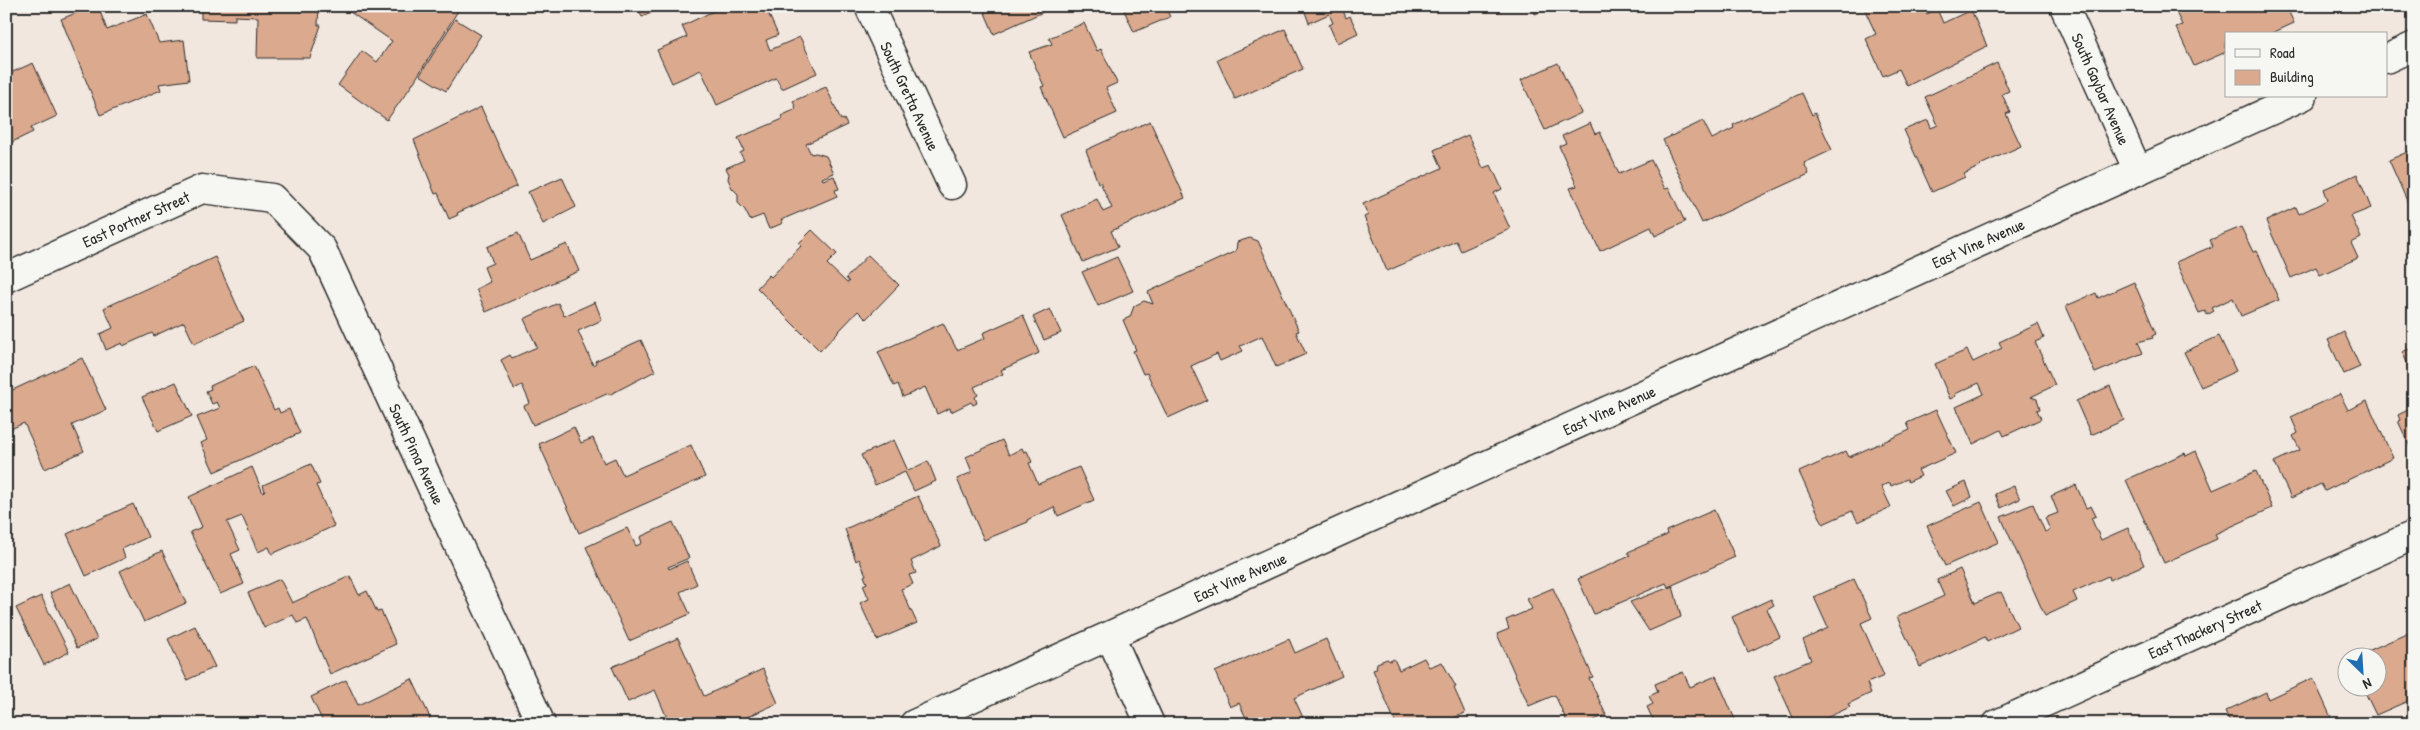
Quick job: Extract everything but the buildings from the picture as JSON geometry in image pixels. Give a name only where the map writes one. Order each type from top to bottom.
[{"type":"street","name":"South Gretta Avenue","points":[[869,6],[952,186]]},
{"type":"street","name":"South Gaybar Avenue","points":[[2064,6],[2138,171]]},
{"type":"street","points":[[2388,58],[2414,46]]},
{"type":"street","name":"East Vine Avenue","points":[[914,724],[2299,98]]},
{"type":"street","name":"East Portner Street","points":[[6,278],[202,189],[272,198]]},
{"type":"street","name":"South Pima Avenue","points":[[272,198],[322,249],[541,724]]},
{"type":"street","name":"East Thackery Street","points":[[1997,724],[2414,535]]},
{"type":"street","points":[[1110,636],[1150,724]]}]
